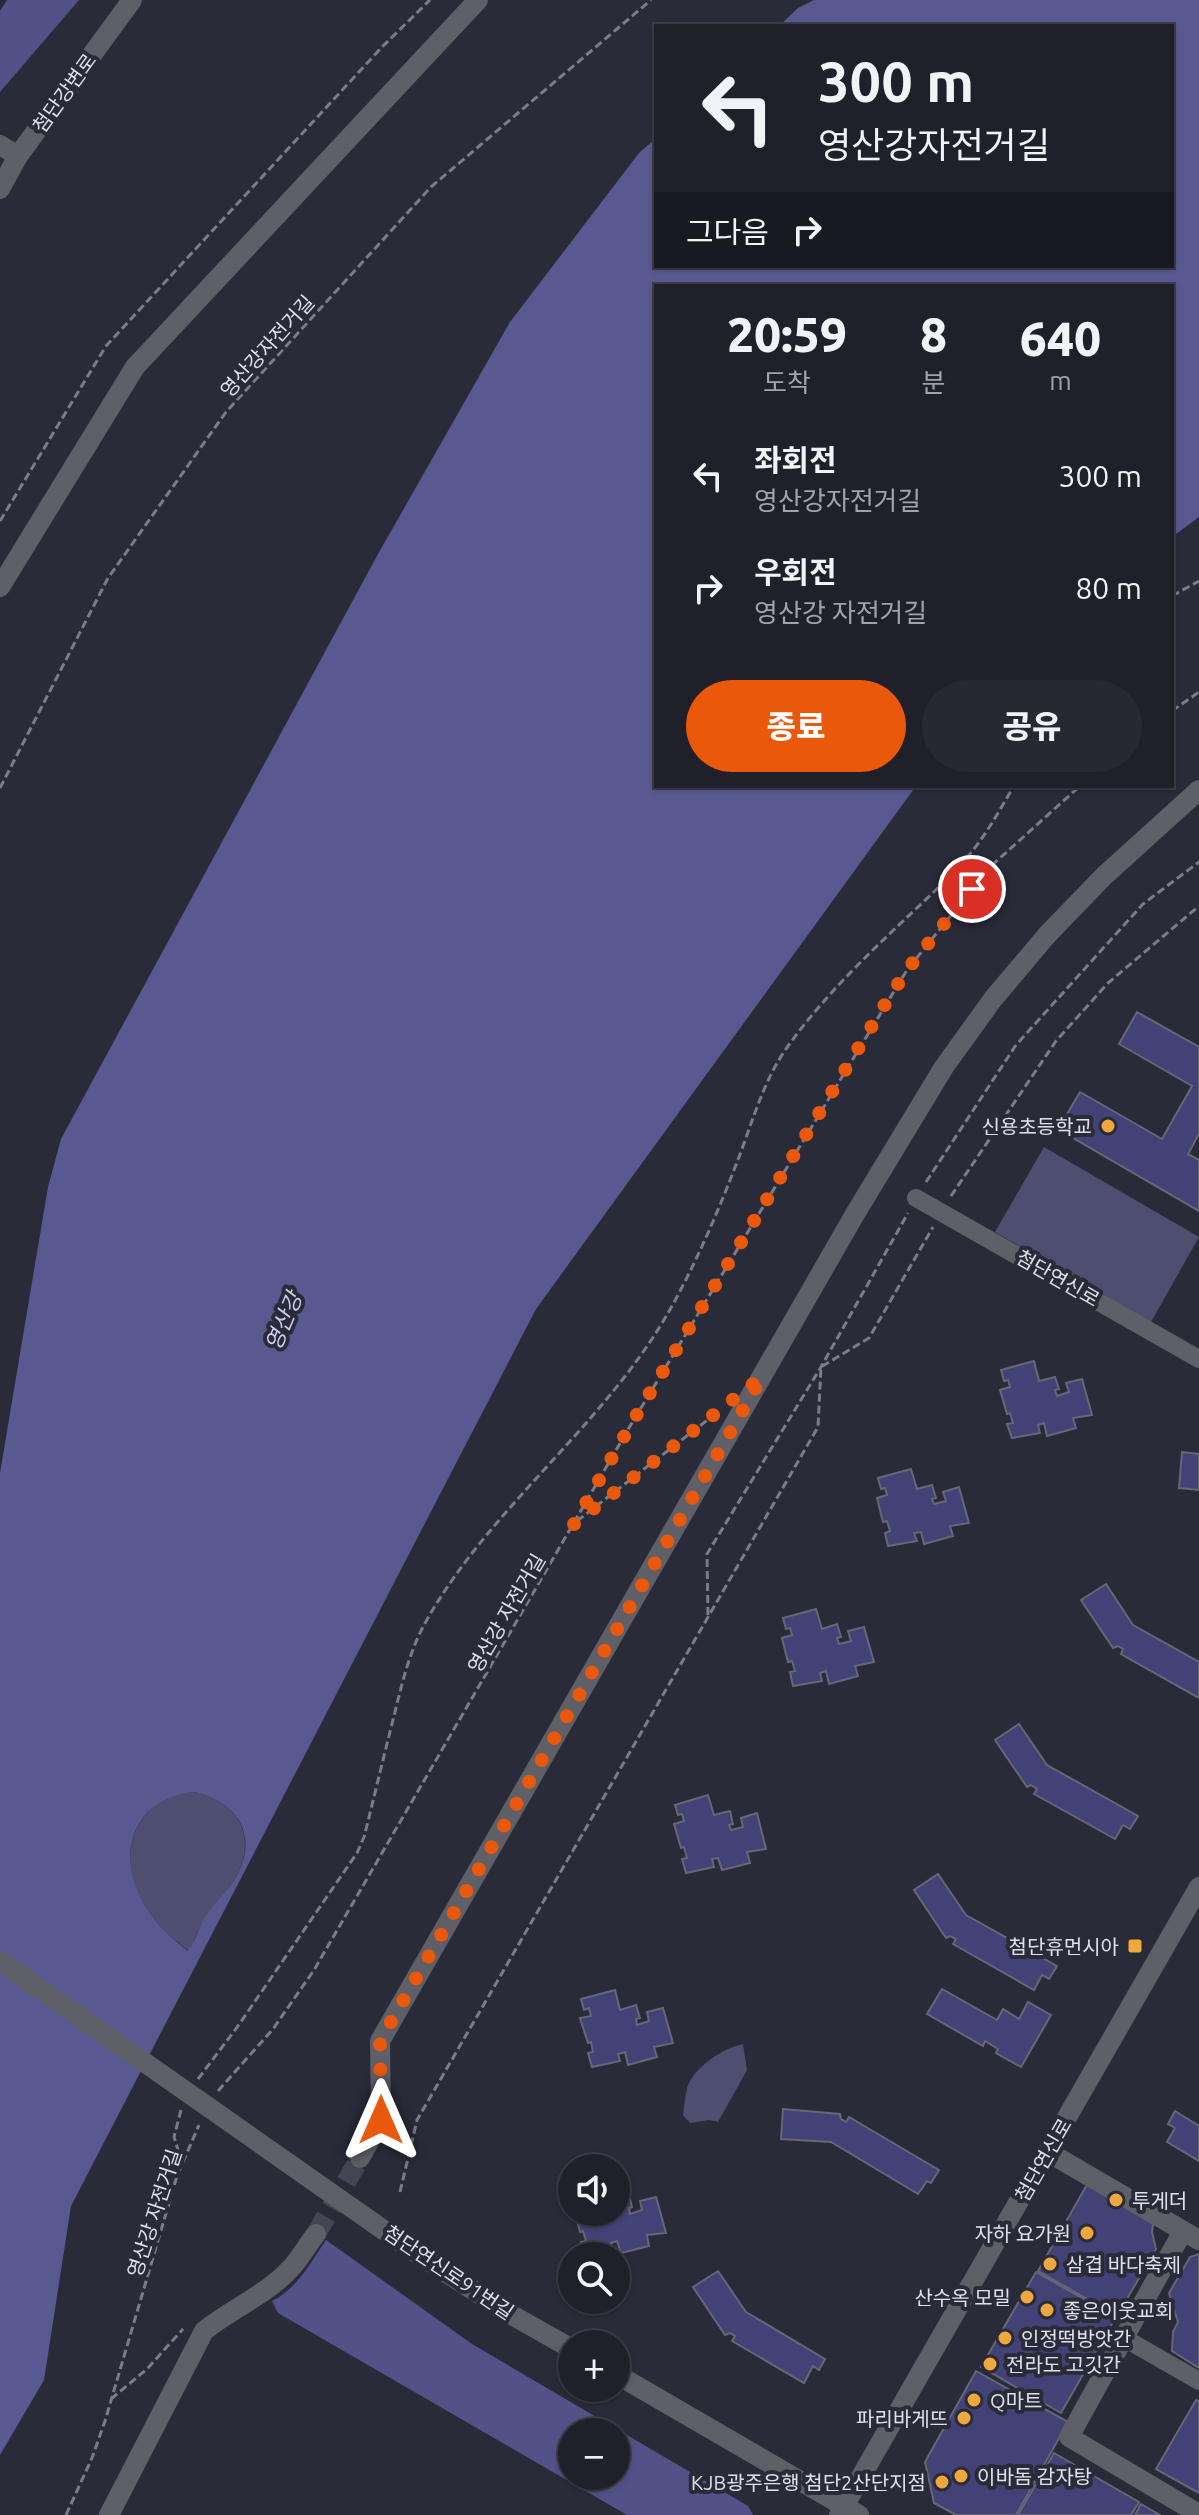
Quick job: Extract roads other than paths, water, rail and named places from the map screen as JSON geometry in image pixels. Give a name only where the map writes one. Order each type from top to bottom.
[{"type":"street","name":"첨단강변로","points":[[0,189],[18,156],[132,0]]},
{"type":"street","points":[[0,587],[135,367],[478,0]]},
{"type":"street","points":[[0,145],[18,156]]},
{"type":"street","points":[[360,2158],[381,2120],[380,2041],[855,1214],[944,1067],[993,999],[1047,935],[1104,876],[1199,790]]},
{"type":"street","name":"첨단연신로","points":[[916,1198],[1199,1359]]},
{"type":"street","name":"첨단연신로","points":[[847,2512],[1199,1887]]},
{"type":"street","name":"첨단연신로91번길","points":[[0,1961],[485,2298],[558,2341]]},
{"type":"street","points":[[1048,2152],[1191,2235],[1124,2338],[1069,2437],[1199,2514]]},
{"type":"street","points":[[109,2515],[204,2331],[226,2313],[265,2290],[290,2269],[316,2234]]},
{"type":"street","points":[[1124,2338],[1199,2381]]},
{"type":"street","points":[[630,2382],[847,2512]]},
{"type":"water","name":"영산강","points":[[814,0],[1199,0],[1199,517],[1174,536],[1174,284],[654,284],[654,788],[915,788],[536,1309],[71,2206],[44,2380],[0,2455],[0,1473],[48,1187],[61,1139],[378,554],[510,322],[639,153],[654,140],[654,268],[1174,268],[1174,24],[781,24],[798,8]],"holes":[[[195,1792],[223,1804],[240,1823],[244,1835],[243,1862],[236,1877],[205,1917],[188,1951],[164,1930],[144,1904],[131,1867],[134,1835],[150,1810],[177,1795]]]},
{"type":"tunnel","points":[[316,2234],[360,2158]]},
{"type":"place","name":"신용초등학교","points":[[1108,1126]]},
{"type":"place","name":"첨단휴먼시아","points":[[1135,1946]]},
{"type":"place","name":"투게더","points":[[1116,2200]]},
{"type":"place","name":"자하 요가원","points":[[1087,2233]]},
{"type":"place","name":"삼겹 바다축제","points":[[1050,2264]]},
{"type":"place","name":"산수옥 모밀","points":[[1027,2297]]},
{"type":"place","name":"좋은이웃교회","points":[[1047,2310]]},
{"type":"place","name":"인정떡방앗간","points":[[1005,2338]]},
{"type":"place","name":"전라도 고깃간","points":[[990,2364]]},
{"type":"place","name":"Q마트","points":[[974,2400]]},
{"type":"place","name":"파리바게뜨","points":[[964,2418]]},
{"type":"place","name":"이바돔 감자탕","points":[[961,2476]]},
{"type":"place","name":"KJB광주은행 첨단2산단지점","points":[[942,2482]]}]
